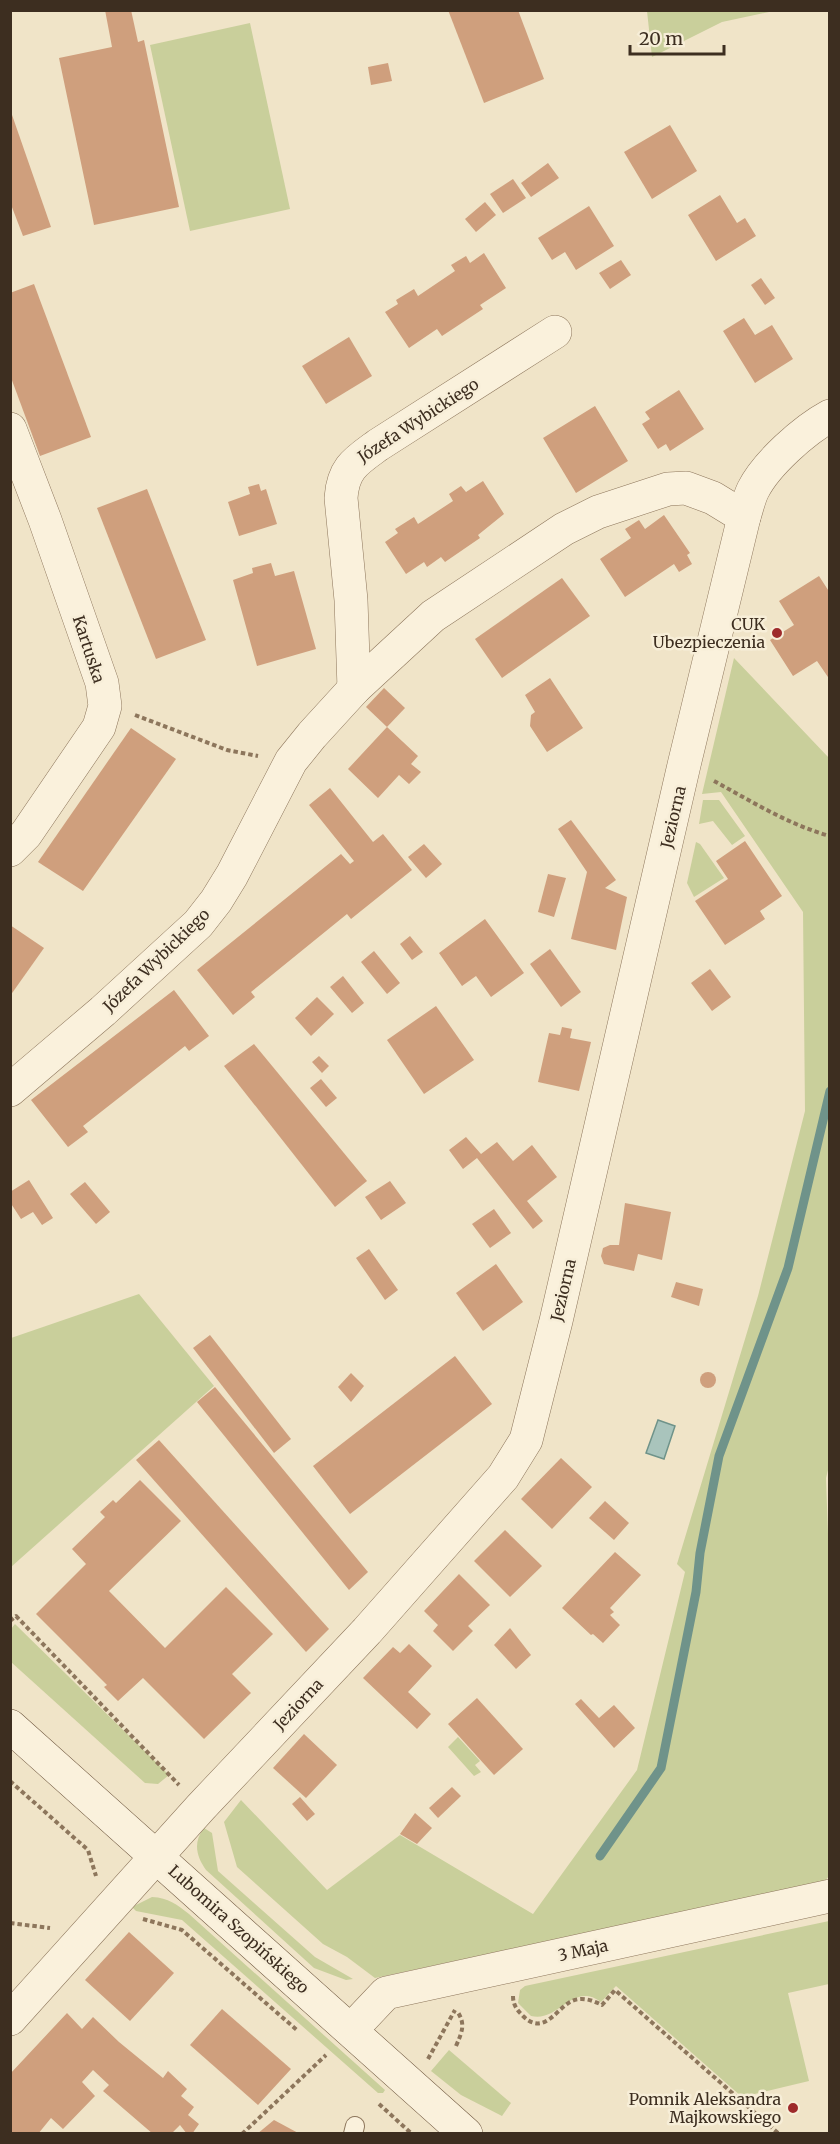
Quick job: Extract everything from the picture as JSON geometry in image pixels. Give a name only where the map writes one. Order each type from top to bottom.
[{"type":"street","name":"Józefa Wybickiego","points":[[354,689],[351,600],[341,498],[342,482],[346,474],[354,463],[378,445],[555,332]]},
{"type":"street","name":"Jeziorna","points":[[10,2019],[412,1580],[503,1477],[526,1440],[556,1321],[684,765],[752,490],[770,464],[819,422],[830,416]]},
{"type":"street","name":"Kartuska","points":[[10,429],[45,520],[102,683],[105,706],[99,727],[26,834],[10,850]]},
{"type":"street","name":"Józefa Wybickiego","points":[[10,1090],[103,1011],[198,924],[232,875],[291,761],[354,689],[433,616],[564,529],[598,512],[668,489],[686,488],[713,498],[744,517]]},
{"type":"street","name":"Lubomira Szopińskiego","points":[[10,1726],[466,2133]]},
{"type":"street","name":"3 Maja","points":[[351,2030],[386,1993],[830,1896]]},
{"type":"path","points":[[128,713],[227,750],[291,761]]},
{"type":"path","points":[[684,765],[780,816],[814,832],[830,836]]},
{"type":"path","points":[[10,1621],[16,1616],[186,1793]]},
{"type":"path","points":[[10,1781],[88,1850],[101,1890],[131,1916],[182,1930],[299,2032]]},
{"type":"path","points":[[10,1923],[57,1928]]},
{"type":"path","points":[[514,1992],[512,1998],[516,2008],[526,2019],[538,2023],[548,2021],[570,2002],[582,1999],[593,2000],[602,2005],[615,1990],[779,2133]]},
{"type":"path","points":[[242,2133],[326,2055],[334,2062]]},
{"type":"path","points":[[374,2099],[412,2133]]},
{"type":"green space","points":[[647,10],[774,11],[722,22],[652,57]]},
{"type":"green space","points":[[250,23],[290,209],[190,231],[150,45]]},
{"type":"green space","points":[[734,658],[829,758],[830,1462],[826,1478],[830,1590],[829,1876],[824,1882],[375,1978],[347,1957],[323,1944],[237,1867],[224,1822],[241,1800],[327,1890],[400,1835],[533,1914],[637,1770],[685,1572],[677,1564],[758,1296],[805,1111],[803,912],[721,792],[702,794]]},
{"type":"green space","points":[[703,800],[719,800],[745,836],[732,845],[713,821],[699,824]]},
{"type":"green space","points":[[696,842],[700,844],[724,878],[694,897],[687,883]]},
{"type":"green space","points":[[139,1294],[214,1386],[11,1567],[11,1338]]},
{"type":"green space","points":[[15,1624],[169,1775],[158,1784],[145,1783],[11,1662],[11,1629]]},
{"type":"green space","points":[[458,1737],[480,1761],[475,1765],[481,1772],[474,1776],[448,1747]]},
{"type":"green space","points":[[204,1828],[212,1833],[218,1871],[315,1957],[353,1979],[346,1980],[314,1968],[206,1870],[197,1849],[198,1838]]},
{"type":"green space","points":[[152,1897],[172,1902],[189,1914],[385,2090],[383,2093],[378,2093],[182,1920],[136,1911],[132,1907]]},
{"type":"green space","points":[[829,1921],[829,1984],[788,1993],[809,2081],[742,2097],[616,1986],[601,2002],[582,1996],[541,2017],[531,2016],[518,2003],[520,1990],[525,1986]]},
{"type":"green space","points":[[449,2050],[511,2103],[502,2116],[461,2095],[431,2071]]},
{"type":"water","points":[[658,1420],[675,1426],[664,1459],[646,1453]]},
{"type":"building","points":[[105,10],[131,10],[138,42],[144,40],[179,207],[94,225],[59,58],[112,47]]},
{"type":"building","points":[[448,10],[518,10],[544,79],[484,103]]},
{"type":"building","points":[[388,63],[392,81],[371,85],[368,67]]},
{"type":"building","points":[[11,112],[51,227],[23,236],[10,202]]},
{"type":"building","points":[[670,125],[697,171],[652,199],[624,152]]},
{"type":"building","points":[[548,163],[559,178],[531,197],[521,183]]},
{"type":"building","points":[[513,179],[526,198],[503,213],[490,194]]},
{"type":"building","points":[[720,195],[737,223],[745,218],[756,236],[716,261],[688,215]]},
{"type":"building","points":[[485,202],[496,215],[476,232],[465,219]]},
{"type":"building","points":[[589,206],[614,246],[576,270],[565,252],[552,260],[538,238]]},
{"type":"building","points":[[484,253],[506,288],[480,305],[483,309],[442,336],[437,329],[409,348],[385,312],[398,304],[396,300],[414,289],[418,296],[455,271],[451,265],[466,256],[470,263]]},
{"type":"building","points":[[621,260],[631,275],[610,289],[599,273]]},
{"type":"building","points":[[761,278],[775,298],[765,305],[751,285]]},
{"type":"building","points":[[34,284],[91,437],[40,456],[10,375],[10,293]]},
{"type":"building","points":[[744,318],[755,335],[772,325],[793,359],[755,383],[723,331]]},
{"type":"building","points":[[349,337],[372,376],[326,404],[302,366]]},
{"type":"building","points":[[679,390],[704,429],[670,451],[666,444],[658,449],[642,424],[650,419],[645,412]]},
{"type":"building","points":[[595,406],[628,461],[576,493],[543,438]]},
{"type":"building","points":[[483,481],[504,514],[478,535],[480,538],[445,562],[441,557],[427,567],[424,562],[406,574],[385,542],[398,533],[395,529],[414,517],[418,524],[453,501],[449,494],[461,486],[466,492]]},
{"type":"building","points":[[259,484],[261,491],[266,489],[277,524],[239,536],[228,502],[250,494],[248,487]]},
{"type":"building","points":[[147,489],[206,640],[156,659],[97,508]]},
{"type":"building","points":[[664,515],[690,553],[687,555],[692,564],[679,572],[674,564],[625,597],[600,559],[631,538],[625,529],[639,520],[645,529]]},
{"type":"building","points":[[271,563],[275,576],[294,571],[316,649],[257,666],[233,580],[253,573],[252,568]]},
{"type":"building","points":[[819,576],[830,593],[830,680],[817,661],[793,676],[770,640],[794,625],[779,601]]},
{"type":"building","points":[[562,578],[590,616],[502,678],[475,639]]},
{"type":"building","points":[[550,678],[583,728],[547,752],[530,726],[531,715],[535,712],[525,695]]},
{"type":"building","points":[[384,688],[405,708],[387,727],[366,707]]},
{"type":"building","points":[[387,727],[418,756],[411,764],[421,772],[409,784],[399,775],[378,798],[348,769]]},
{"type":"building","points":[[131,728],[176,759],[83,891],[38,862]]},
{"type":"building","points":[[330,788],[373,842],[383,834],[412,870],[351,919],[347,914],[251,992],[255,997],[233,1015],[197,970],[341,854],[350,864],[354,861],[309,805]]},
{"type":"building","points":[[571,820],[616,880],[605,888],[627,897],[616,950],[571,939],[587,872],[558,829]]},
{"type":"building","points":[[745,841],[782,896],[760,911],[765,919],[725,945],[695,901],[728,879],[716,861]]},
{"type":"building","points":[[424,844],[442,864],[426,878],[408,857]]},
{"type":"building","points":[[548,874],[566,878],[554,917],[538,912]]},
{"type":"building","points":[[485,919],[524,973],[491,997],[476,976],[462,986],[439,953]]},
{"type":"building","points":[[10,925],[44,948],[10,996]]},
{"type":"building","points":[[410,936],[423,952],[412,960],[400,944]]},
{"type":"building","points":[[550,949],[581,992],[561,1007],[530,964]]},
{"type":"building","points":[[374,951],[400,983],[387,994],[361,962]]},
{"type":"building","points":[[710,969],[731,997],[712,1011],[691,983]]},
{"type":"building","points":[[343,976],[364,1003],[352,1013],[330,987]]},
{"type":"building","points":[[174,990],[209,1036],[189,1051],[185,1046],[83,1126],[88,1132],[68,1147],[31,1100]]},
{"type":"building","points":[[317,997],[334,1014],[311,1036],[295,1018]]},
{"type":"building","points":[[436,1006],[474,1060],[424,1094],[387,1040]]},
{"type":"building","points":[[562,1027],[572,1029],[570,1038],[591,1042],[579,1091],[538,1082],[549,1033],[560,1035]]},
{"type":"building","points":[[254,1044],[367,1181],[335,1207],[224,1066]]},
{"type":"building","points":[[319,1056],[329,1066],[322,1073],[312,1062]]},
{"type":"building","points":[[321,1079],[337,1098],[326,1107],[310,1088]]},
{"type":"building","points":[[466,1137],[481,1154],[497,1142],[513,1161],[532,1145],[557,1177],[527,1201],[543,1221],[533,1229],[477,1158],[463,1169],[449,1150]]},
{"type":"building","points":[[29,1180],[53,1218],[42,1225],[33,1212],[21,1219],[10,1202],[10,1192]]},
{"type":"building","points":[[390,1181],[406,1203],[381,1220],[365,1197]]},
{"type":"building","points":[[85,1182],[110,1212],[96,1224],[70,1194]]},
{"type":"building","points":[[625,1203],[671,1212],[662,1260],[638,1254],[634,1271],[604,1264],[601,1256],[603,1248],[619,1245]]},
{"type":"building","points":[[494,1209],[511,1233],[490,1248],[472,1224]]},
{"type":"building","points":[[369,1249],[398,1290],[385,1300],[356,1258]]},
{"type":"building","points":[[496,1264],[523,1302],[483,1331],[456,1293]]},
{"type":"building","points":[[676,1282],[703,1289],[699,1306],[671,1297]]},
{"type":"building","points":[[210,1335],[291,1439],[274,1453],[193,1348]]},
{"type":"building","points":[[455,1356],[492,1404],[350,1514],[313,1466]]},
{"type":"building","points":[[708,1372],[716,1380],[708,1388],[700,1380]]},
{"type":"building","points":[[351,1373],[364,1386],[351,1402],[338,1387]]},
{"type":"building","points":[[215,1387],[368,1572],[349,1590],[197,1402]]},
{"type":"building","points":[[159,1440],[329,1629],[306,1652],[136,1460]]},
{"type":"building","points":[[561,1458],[592,1487],[552,1529],[521,1499]]},
{"type":"building","points":[[140,1480],[181,1521],[109,1591],[165,1648],[226,1587],[273,1634],[232,1674],[251,1693],[204,1739],[143,1678],[118,1701],[104,1687],[107,1685],[36,1614],[86,1564],[72,1549],[105,1517],[100,1512],[113,1500],[116,1503]]},
{"type":"building","points":[[605,1501],[629,1523],[614,1540],[589,1518]]},
{"type":"building","points":[[505,1530],[542,1566],[510,1597],[474,1561]]},
{"type":"building","points":[[615,1552],[641,1575],[610,1608],[614,1612],[610,1615],[620,1625],[603,1643],[562,1608]]},
{"type":"building","points":[[459,1574],[490,1605],[468,1626],[473,1631],[453,1651],[433,1631],[438,1625],[424,1611]]},
{"type":"building","points":[[510,1628],[531,1655],[516,1669],[494,1645]]},
{"type":"building","points":[[409,1644],[432,1666],[408,1692],[431,1714],[417,1729],[363,1678],[393,1647],[400,1653]]},
{"type":"building","points":[[477,1698],[523,1749],[494,1775],[448,1724]]},
{"type":"building","points":[[581,1699],[599,1718],[614,1705],[635,1728],[614,1748],[575,1704]]},
{"type":"building","points":[[304,1734],[337,1765],[306,1798],[273,1768]]},
{"type":"building","points":[[452,1787],[461,1796],[438,1818],[429,1808]]},
{"type":"building","points":[[300,1797],[315,1814],[307,1821],[292,1804]]},
{"type":"building","points":[[415,1813],[432,1828],[417,1844],[400,1834]]},
{"type":"building","points":[[129,1932],[174,1973],[130,2021],[85,1980]]},
{"type":"building","points":[[222,2009],[291,2069],[258,2105],[190,2045]]},
{"type":"building","points":[[67,2013],[82,2029],[93,2017],[163,2078],[168,2071],[187,2089],[181,2096],[194,2107],[188,2115],[199,2124],[192,2134],[187,2134],[180,2125],[171,2134],[153,2134],[103,2091],[109,2085],[93,2070],[82,2082],[95,2096],[63,2129],[51,2118],[38,2134],[10,2134],[10,2074]]},
{"type":"building","points":[[274,2120],[300,2134],[257,2134]]},
{"type":"waterway","points":[[600,1856],[661,1768],[696,1592],[700,1553],[719,1456],[788,1268],[830,1091]]},
{"type":"place","name":"CUK Ubezpieczenia","points":[[777,633]]},
{"type":"place","name":"Pomnik Aleksandra Majkowskiego","points":[[793,2108]]}]
